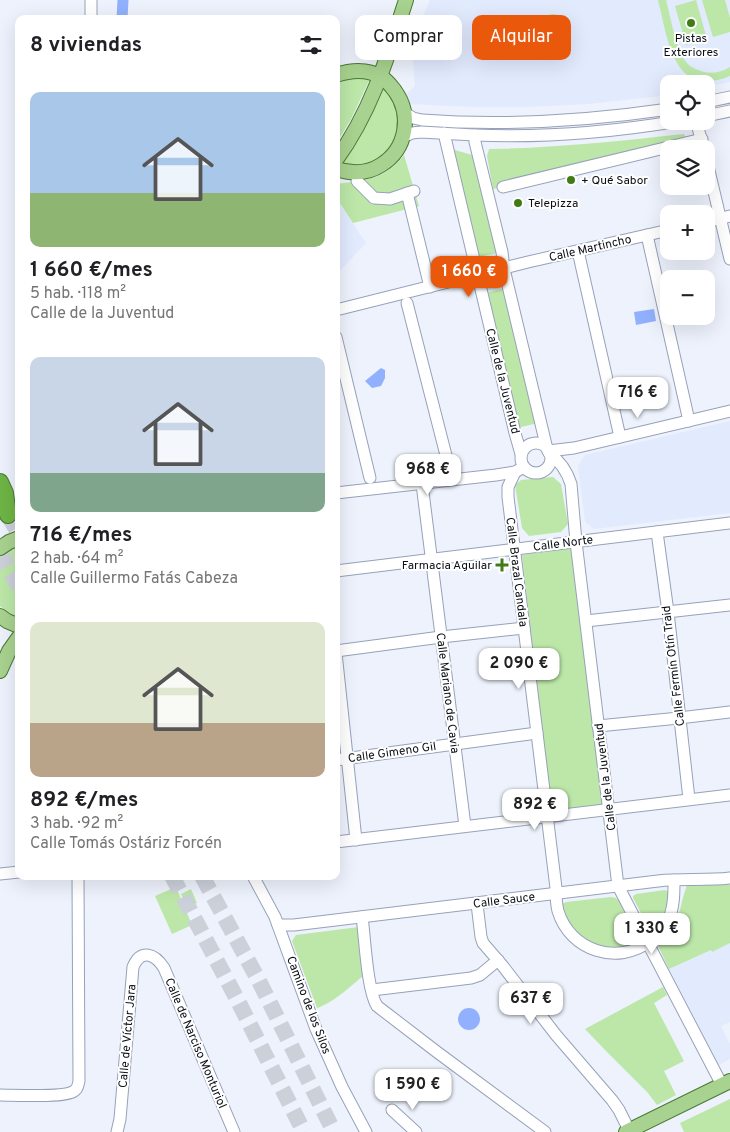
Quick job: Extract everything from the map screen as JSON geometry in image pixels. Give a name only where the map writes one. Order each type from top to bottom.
[{"type":"highway","points":[[0,482],[5,493],[4,509]]},
{"type":"main road","points":[[340,154],[359,123],[380,76],[406,0]]},
{"type":"main road","points":[[340,73],[360,71],[380,76],[390,84],[403,106],[405,126],[403,137],[395,153],[386,162],[366,172],[352,173],[340,170]]},
{"type":"main road","points":[[0,548],[15,540]]},
{"type":"main road","points":[[0,616],[15,625]]},
{"type":"main road","points":[[0,671],[15,643]]},
{"type":"main road","points":[[628,1131],[726,1083]]},
{"type":"street","points":[[91,0],[92,15]]},
{"type":"street","points":[[715,100],[730,97]]},
{"type":"street","points":[[404,113],[422,120],[526,122],[587,119],[660,110]]},
{"type":"street","points":[[715,114],[730,111]]},
{"type":"street","points":[[512,135],[526,122]]},
{"type":"street","points":[[403,137],[416,132],[475,135],[589,132],[660,124]]},
{"type":"street","name":"Calle de la Juventud","points":[[444,133],[515,433],[522,454]]},
{"type":"street","name":"Calle de la Juventud","points":[[475,135],[504,268],[548,451],[563,467],[571,484],[576,542],[618,886],[726,1083]]},
{"type":"street","points":[[503,187],[660,153]]},
{"type":"street","points":[[357,181],[374,198],[390,199],[411,192],[430,287]]},
{"type":"street","points":[[715,186],[725,217],[730,259]]},
{"type":"street","name":"Calle Martincho","points":[[340,309],[660,232]]},
{"type":"street","points":[[646,235],[689,420]]},
{"type":"street","points":[[578,251],[620,437]]},
{"type":"street","points":[[407,304],[450,467]]},
{"type":"street","points":[[340,354],[370,478]]},
{"type":"street","points":[[548,451],[568,449],[730,411]]},
{"type":"street","points":[[340,493],[496,475],[520,469],[541,472],[549,464],[548,451],[541,444],[533,443],[526,447],[522,454],[520,469]]},
{"type":"street","name":"Calle Brazal Candala","points":[[520,469],[508,487],[508,497],[557,908],[569,931],[579,941],[594,950],[620,953],[635,950],[648,942]]},
{"type":"street","points":[[496,475],[508,487]]},
{"type":"street","name":"Calle Mariano de Cavia","points":[[422,484],[465,826]]},
{"type":"street","name":"Calle Norte","points":[[340,571],[730,523]]},
{"type":"street","name":"Calle Fermín Otín Traid","points":[[657,532],[689,799]]},
{"type":"street","points":[[586,621],[730,605]]},
{"type":"street","points":[[340,651],[441,637],[524,628]]},
{"type":"street","points":[[598,726],[730,712]]},
{"type":"street","points":[[340,723],[342,759],[356,840]]},
{"type":"street","name":"Calle Gimeno Gil","points":[[342,759],[537,734]]},
{"type":"street","points":[[340,842],[730,795]]},
{"type":"street","points":[[0,874],[15,872]]},
{"type":"street","name":"Calle Sauce","points":[[278,924],[294,925],[674,880],[730,878]]},
{"type":"street","points":[[0,1095],[63,1095],[74,1092],[78,1085],[78,880]]},
{"type":"street","name":"Camino de los Silos","points":[[255,880],[278,924],[316,1029],[342,1087],[366,1132]]},
{"type":"street","points":[[648,942],[662,931],[669,918],[674,900],[674,880]]},
{"type":"street","points":[[477,904],[481,940],[551,1029],[620,1110],[628,1131]]},
{"type":"street","points":[[362,917],[370,982],[375,1001],[379,1007],[545,1132]]},
{"type":"street","name":"Calle de Víctor Jara","points":[[117,1132],[120,1119],[133,967],[139,958],[150,955],[155,957]]},
{"type":"street","name":"Calle de Narciso Monturiol","points":[[155,957],[164,968],[234,1132]]},
{"type":"street","points":[[372,990],[471,978],[480,975],[498,960]]},
{"type":"street","points":[[392,1110],[416,1132]]},
{"type":"shaded area","points":[[430,0],[730,0],[730,82],[715,85],[715,75],[660,75],[660,96],[589,104],[472,107],[410,104],[406,94],[415,86],[413,60],[462,60],[462,15],[424,15]]},
{"type":"shaded area","points":[[340,205],[366,243],[340,271]]},
{"type":"shaded area","points":[[730,421],[730,513],[594,529],[585,522],[578,466],[585,455]]},
{"type":"shaded area","points":[[730,943],[730,1022],[721,1026],[730,1044],[730,1059],[719,1065],[669,969]]},
{"type":"green space","points":[[658,0],[666,0],[677,43],[683,58],[689,65],[711,73],[730,67],[730,76],[715,80],[715,75],[688,75],[685,73],[676,62],[665,32]]},
{"type":"green space","name":"Pistas Exteriores","points":[[696,0],[707,39],[686,45],[675,6]]},
{"type":"green space","points":[[702,0],[725,0],[730,18],[730,32],[713,37]]},
{"type":"green space","points":[[340,78],[368,78],[369,81],[340,137]]},
{"type":"green space","points":[[383,89],[388,92],[398,111],[400,128],[394,145],[376,162],[359,168],[342,164],[365,128]]},
{"type":"green space","points":[[684,134],[687,140],[660,140],[660,149],[493,189],[487,156],[489,149],[611,142]]},
{"type":"green space","points":[[448,148],[479,157],[502,252],[474,258]]},
{"type":"green space","points":[[404,155],[419,206],[353,223],[340,204],[340,183],[375,177],[383,174]]},
{"type":"green space","points":[[506,288],[538,423],[517,428],[485,293]]},
{"type":"green space","points":[[553,477],[561,484],[568,524],[561,532],[529,536],[522,528],[515,485],[521,480]]},
{"type":"green space","points":[[15,548],[15,615],[0,606],[0,559],[11,549]]},
{"type":"green space","points":[[572,548],[604,805],[551,810],[522,555]]},
{"type":"green space","points":[[687,885],[730,885],[730,943],[669,969],[659,945],[675,924]]},
{"type":"green space","points":[[176,887],[192,925],[172,934],[155,896]]},
{"type":"green space","points":[[191,889],[197,903],[187,908],[181,894]]},
{"type":"green space","points":[[665,890],[669,892],[667,908],[663,918],[653,932],[650,930],[633,896]]},
{"type":"green space","points":[[611,897],[619,901],[638,942],[616,948],[600,946],[578,934],[567,920],[562,904]]},
{"type":"green space","points":[[359,927],[364,975],[348,989],[317,1008],[292,941],[296,935]]},
{"type":"green space","points":[[663,987],[667,995],[654,1003],[684,1061],[664,1071],[676,1095],[657,1105],[648,1093],[585,1029]]},
{"type":"green space","points":[[730,1099],[730,1132],[684,1132],[680,1123]]},
{"type":"water","points":[[654,309],[656,321],[636,325],[634,312]]},
{"type":"water","points":[[381,368],[385,370],[385,378],[381,386],[372,388],[365,381]]},
{"type":"water","points":[[469,1008],[479,1015],[480,1019],[473,1029],[469,1030],[459,1023],[458,1019],[465,1009]]},
{"type":"waterway","points":[[122,15],[123,0]]},
{"type":"tunnel","points":[[8,515],[15,527]]},
{"type":"tunnel","points":[[0,552],[15,580]]},
{"type":"tunnel","points":[[174,880],[304,1132]]},
{"type":"tunnel","points":[[204,880],[259,981],[334,1132]]},
{"type":"place","name":"Pistas Exteriores","points":[[691,23]]},
{"type":"place","name":"+ Qué Sabor","points":[[571,180]]},
{"type":"place","name":"Telepizza","points":[[518,203]]},
{"type":"place","name":"Farmacia Aguilar","points":[[502,565]]}]
